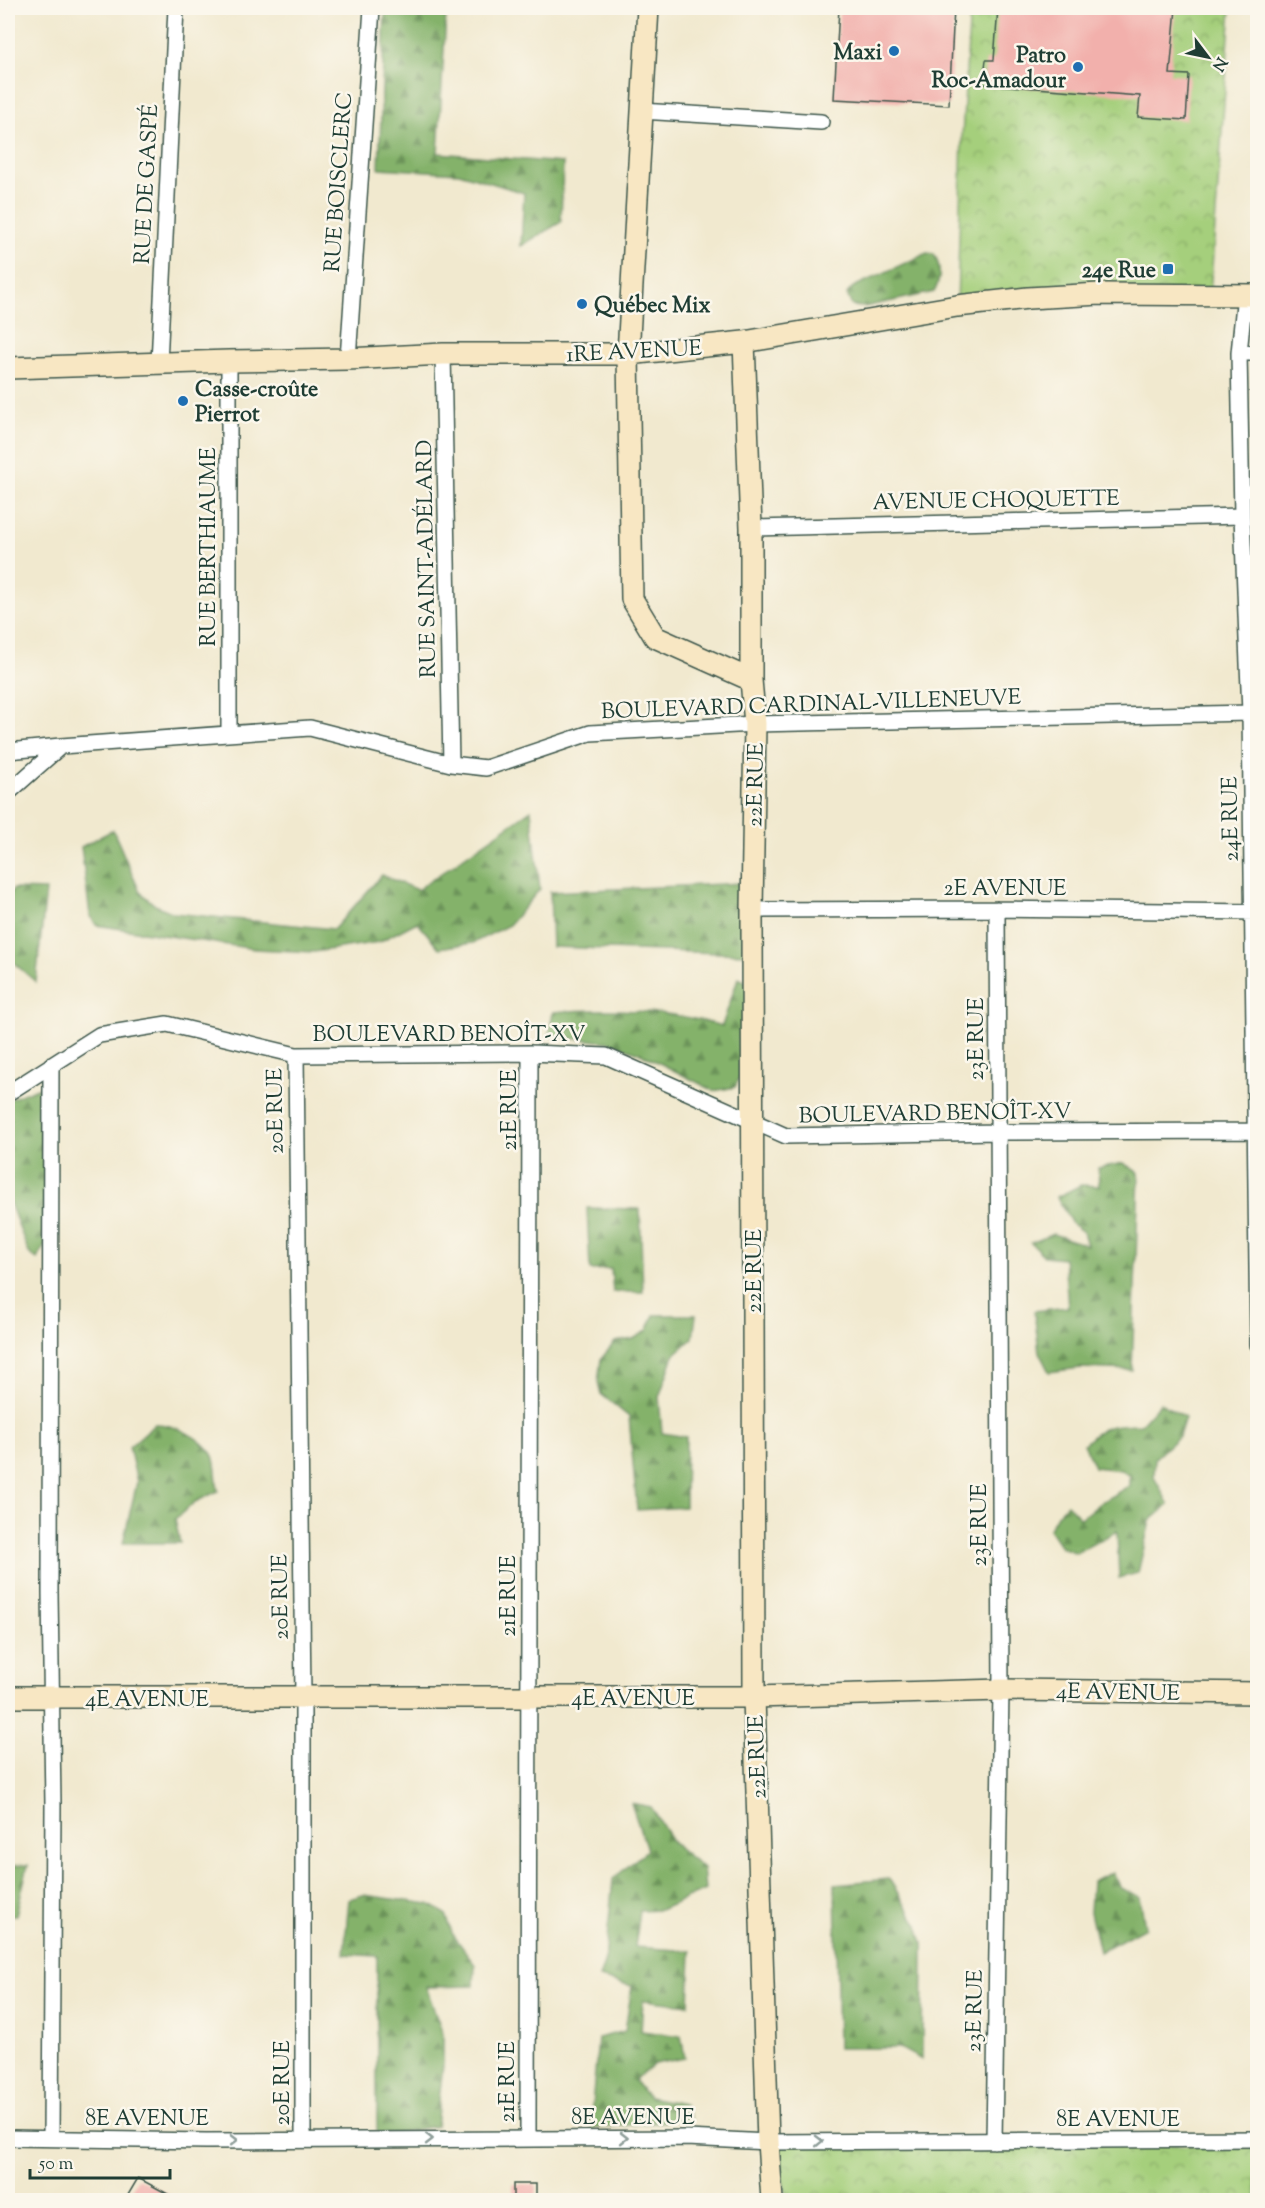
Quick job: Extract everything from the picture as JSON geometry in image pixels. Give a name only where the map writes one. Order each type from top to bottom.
[{"type":"street","name":"RUE DE GASPÉ","points":[[159,363],[176,8]]},
{"type":"street","name":"RUE BOISCLERC","points":[[348,359],[372,8]]},
{"type":"street","points":[[648,8],[628,354],[632,599],[655,637],[751,680]]},
{"type":"street","points":[[641,111],[821,122]]},
{"type":"street","name":"1RE AVENUE","points":[[8,368],[348,359],[443,354],[628,354],[744,342],[957,306],[1028,298],[1100,294],[1251,294]]},
{"type":"street","name":"24E RUE","points":[[1251,294],[1239,352],[1255,912],[1254,1131],[1257,1345]]},
{"type":"street","name":"22E RUE","points":[[744,342],[751,528],[751,680],[755,724],[752,910],[754,1697],[768,2142],[772,2200]]},
{"type":"street","points":[[1239,352],[1257,353]]},
{"type":"street","name":"RUE SAINT-ADÉLARD","points":[[443,354],[451,764]]},
{"type":"street","name":"RUE BERTHIAUME","points":[[229,361],[229,734]]},
{"type":"street","name":"AVENUE CHOQUETTE","points":[[751,528],[1242,516]]},
{"type":"street","name":"BOULEVARD CARDINAL-VILLENEUVE","points":[[8,751],[310,728],[451,764],[486,768],[590,733],[755,724],[1250,713]]},
{"type":"street","points":[[8,793],[61,746]]},
{"type":"street","name":"2E AVENUE","points":[[752,910],[997,909],[1255,912]]},
{"type":"street","name":"23E RUE","points":[[994,2141],[1001,1690],[997,909]]},
{"type":"street","name":"BOULEVARD BENOÎT-XV","points":[[8,1093],[99,1035],[167,1024],[296,1055],[530,1053],[606,1056],[786,1136],[1254,1131]]},
{"type":"street","name":"21E RUE","points":[[528,2138],[530,1053]]},
{"type":"street","name":"20E RUE","points":[[296,1055],[303,1698],[303,2139]]},
{"type":"street","points":[[51,1065],[50,1697],[53,1805],[51,2139]]},
{"type":"street","name":"4E AVENUE","points":[[8,1697],[754,1697],[1001,1690],[1257,1693]]},
{"type":"street","name":"8E AVENUE","points":[[8,2138],[687,2138],[768,2142],[1257,2139]]},
{"type":"green space","points":[[385,8],[408,8],[446,14],[438,153],[563,163],[561,222],[521,246],[524,193],[459,173],[379,168]]},
{"type":"green space","points":[[970,8],[1231,8],[1210,294],[957,306],[962,137]]},
{"type":"green space","points":[[927,253],[934,254],[939,268],[938,283],[934,292],[864,307],[852,306],[847,294],[853,287]]},
{"type":"green space","points":[[531,810],[540,889],[509,925],[473,943],[439,948],[417,922],[379,942],[314,952],[255,949],[96,925],[90,915],[81,847],[113,830],[140,892],[155,905],[174,913],[334,929],[382,875],[417,890]]},
{"type":"green space","points":[[744,883],[746,954],[552,947],[550,892]]},
{"type":"green space","points":[[13,889],[46,890],[36,982],[8,958],[8,900]]},
{"type":"green space","points":[[738,978],[751,984],[745,1067],[735,1087],[714,1091],[640,1053],[608,1042],[549,1036],[553,1012],[638,1011],[680,1016],[722,1026]]},
{"type":"green space","points":[[42,1086],[48,1113],[45,1246],[37,1259],[29,1253],[8,1198],[8,1100]]},
{"type":"green space","points":[[1123,1163],[1139,1173],[1132,1370],[1081,1368],[1049,1372],[1039,1352],[1034,1311],[1068,1307],[1064,1258],[1044,1256],[1031,1243],[1053,1234],[1087,1245],[1083,1232],[1072,1224],[1057,1197],[1081,1185],[1099,1186],[1098,1168]]},
{"type":"green space","points":[[587,1208],[640,1209],[643,1292],[613,1292],[611,1269],[590,1270]]},
{"type":"green space","points":[[654,1315],[696,1315],[693,1338],[674,1355],[659,1397],[662,1433],[686,1437],[685,1507],[637,1510],[629,1417],[601,1394],[598,1382],[601,1359],[615,1342],[633,1339],[647,1331]]},
{"type":"green space","points":[[1160,1403],[1185,1417],[1179,1436],[1155,1458],[1154,1477],[1169,1505],[1150,1521],[1138,1573],[1119,1578],[1117,1531],[1076,1553],[1061,1547],[1049,1529],[1067,1504],[1081,1518],[1101,1502],[1129,1486],[1129,1476],[1121,1470],[1094,1467],[1084,1444],[1098,1432],[1110,1426],[1141,1424]]},
{"type":"green space","points":[[155,1424],[179,1429],[194,1437],[207,1448],[215,1462],[218,1491],[195,1502],[175,1519],[180,1543],[123,1543],[137,1482],[129,1447]]},
{"type":"green space","points":[[631,1803],[651,1807],[673,1843],[703,1868],[705,1890],[660,1910],[640,1911],[635,1947],[691,1951],[689,2005],[643,2000],[641,2031],[681,2036],[685,2058],[654,2064],[634,2081],[649,2097],[683,2104],[691,2119],[590,2129],[598,2038],[625,2031],[632,1986],[599,1978],[605,1960],[613,1879],[647,1850]]},
{"type":"green space","points":[[28,1865],[16,1915],[8,1915],[8,1866]]},
{"type":"green space","points":[[1113,1872],[1120,1888],[1140,1897],[1145,1927],[1099,1952],[1090,1912],[1092,1882]]},
{"type":"green space","points":[[889,1879],[918,1925],[923,1943],[922,2060],[900,2048],[838,2048],[835,1884]]},
{"type":"green space","points":[[363,1895],[429,1904],[446,1914],[452,1933],[475,1965],[474,1986],[426,1987],[443,2034],[443,2065],[436,2126],[377,2136],[377,1956],[344,1954],[349,1899]]},
{"type":"green space","points":[[923,2140],[1257,2147],[1257,2200],[788,2200],[775,2152],[768,2142]]},
{"type":"building","name":"Maxi","points":[[839,8],[954,8],[949,105],[834,99]]},
{"type":"building","name":"Patro Roc-Amadour","points":[[998,8],[1176,8],[1170,74],[1189,75],[1186,120],[1138,117],[1140,96],[983,84],[986,60],[994,60]]},
{"type":"building","points":[[138,2178],[179,2200],[125,2200]]},
{"type":"building","points":[[513,2184],[536,2184],[536,2200],[513,2200]]},
{"type":"place","name":"Maxi","points":[[894,51]]},
{"type":"place","name":"Patro Roc-Amadour","points":[[1078,67]]},
{"type":"place","name":"24e Rue","points":[[1168,269]]},
{"type":"place","name":"Québec Mix","points":[[582,304]]},
{"type":"place","name":"Casse-croûte Pierrot","points":[[183,401]]}]
